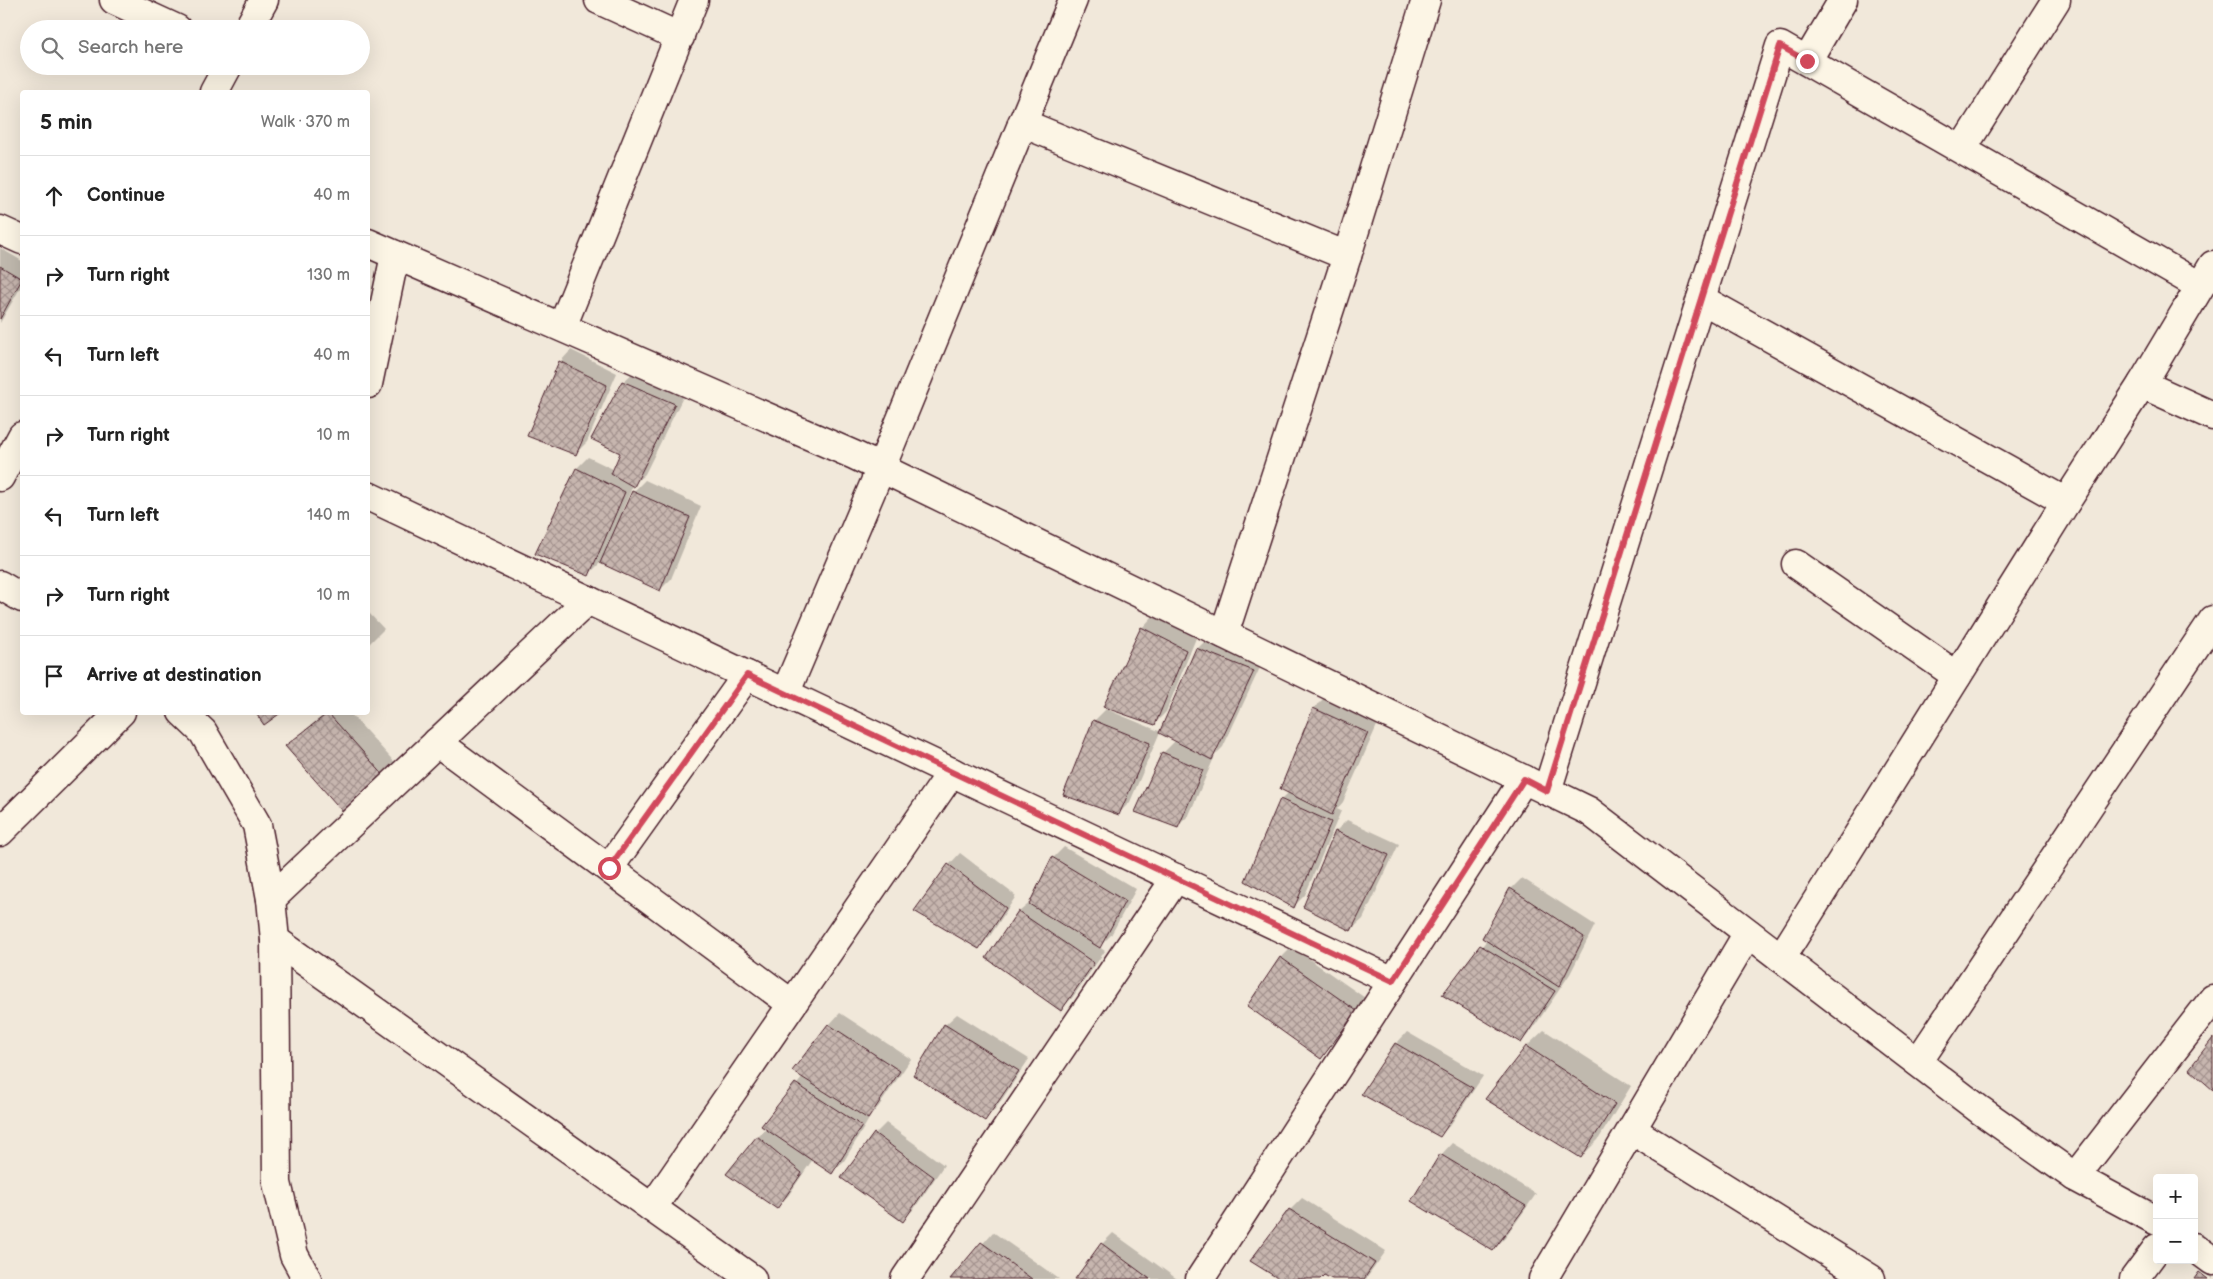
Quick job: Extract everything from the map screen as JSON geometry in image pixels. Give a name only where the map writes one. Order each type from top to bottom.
[{"type":"street","points":[[114,0],[157,20]]},
{"type":"street","points":[[253,20],[264,0]]},
{"type":"street","points":[[599,0],[680,37]]},
{"type":"street","points":[[562,327],[694,0]]},
{"type":"street","points":[[785,694],[881,468],[1073,0]]},
{"type":"street","points":[[1224,634],[1347,256],[1426,0]]},
{"type":"street","points":[[1807,61],[1843,0]]},
{"type":"street","points":[[1962,150],[2056,0]]},
{"type":"street","points":[[1200,1279],[1393,981],[1535,785],[1701,299],[1780,46],[1962,150],[2206,276],[2142,384],[2066,502],[1781,958]]},
{"type":"street","points":[[215,90],[223,75]]},
{"type":"street","points":[[1022,123],[1347,256]]},
{"type":"street","points":[[0,230],[20,239]]},
{"type":"street","points":[[370,243],[881,468],[1589,811],[1980,1110],[2075,1176],[2153,1219]]},
{"type":"street","points":[[370,374],[395,254]]},
{"type":"street","points":[[1701,299],[2066,502]]},
{"type":"street","points":[[2142,384],[2213,416]]},
{"type":"street","points":[[0,477],[20,440]]},
{"type":"street","points":[[370,497],[1393,981]]},
{"type":"street","points":[[1796,564],[1957,676]]},
{"type":"street","points":[[0,585],[20,597]]},
{"type":"street","points":[[271,899],[588,600]]},
{"type":"street","points":[[1918,1062],[2213,620]]},
{"type":"street","points":[[609,868],[747,675]]},
{"type":"street","points":[[0,832],[118,715]]},
{"type":"street","points":[[185,715],[203,732],[257,825],[271,899],[275,940],[277,1184],[294,1255],[306,1279]]},
{"type":"street","points":[[438,742],[792,1004]]},
{"type":"street","points":[[652,1208],[952,772]]},
{"type":"street","points":[[905,1279],[1176,878]]},
{"type":"street","points":[[1543,1279],[1748,933]]},
{"type":"street","points":[[275,940],[752,1279]]},
{"type":"street","points":[[2075,1176],[2213,998]]},
{"type":"street","points":[[1632,1130],[1871,1279]]},
{"type":"street","points":[[2198,1250],[2213,1262]]},
{"type":"street","points":[[2134,1279],[2153,1253]]},
{"type":"building","points":[[0,266],[20,278],[20,283],[0,319]]},
{"type":"building","points":[[559,361],[607,385],[576,455],[527,436]]},
{"type":"building","points":[[622,381],[675,404],[634,487],[611,474],[620,453],[591,439]]},
{"type":"building","points":[[576,468],[625,492],[589,576],[535,554]]},
{"type":"building","points":[[632,491],[690,517],[660,591],[600,563]]},
{"type":"building","points":[[1141,627],[1186,650],[1155,725],[1103,707]]},
{"type":"building","points":[[1196,648],[1254,671],[1212,760],[1159,733]]},
{"type":"building","points":[[1313,708],[1368,733],[1332,815],[1280,789]]},
{"type":"building","points":[[257,715],[278,715],[264,725]]},
{"type":"building","points":[[325,715],[330,715],[387,779],[344,813],[285,746]]},
{"type":"building","points":[[1093,720],[1150,743],[1119,815],[1063,795]]},
{"type":"building","points":[[1162,752],[1203,770],[1178,828],[1135,812]]},
{"type":"building","points":[[1280,799],[1331,822],[1294,908],[1245,881]]},
{"type":"building","points":[[1335,831],[1389,855],[1351,931],[1303,907]]},
{"type":"building","points":[[1052,857],[1125,901],[1100,948],[1029,904]]},
{"type":"building","points":[[948,864],[1006,908],[979,949],[914,911]]},
{"type":"building","points":[[1510,888],[1584,937],[1559,987],[1482,938]]},
{"type":"building","points":[[1018,911],[1094,963],[1061,1011],[986,958]]},
{"type":"building","points":[[1480,945],[1555,991],[1521,1043],[1442,995]]},
{"type":"building","points":[[1280,957],[1357,1011],[1321,1059],[1247,1006]]},
{"type":"building","points":[[828,1024],[900,1071],[868,1119],[792,1071]]},
{"type":"building","points":[[944,1024],[1019,1071],[985,1121],[913,1075]]},
{"type":"building","points":[[2213,1038],[2213,1090],[2189,1069]]},
{"type":"building","points":[[1395,1043],[1473,1088],[1440,1137],[1361,1094]]},
{"type":"building","points":[[1526,1046],[1615,1104],[1581,1158],[1485,1099]]},
{"type":"building","points":[[795,1083],[862,1126],[832,1174],[761,1126]]},
{"type":"building","points":[[874,1133],[934,1177],[903,1222],[841,1178]]},
{"type":"building","points":[[757,1136],[802,1173],[777,1209],[726,1174]]},
{"type":"building","points":[[1440,1154],[1526,1206],[1493,1251],[1411,1201]]},
{"type":"building","points":[[1289,1209],[1375,1263],[1364,1279],[1332,1279],[1324,1275],[1320,1279],[1279,1279],[1250,1261]]},
{"type":"building","points":[[981,1242],[1032,1279],[950,1279]]},
{"type":"building","points":[[1101,1243],[1150,1279],[1075,1279]]},
{"type":"building","points":[[2199,1272],[2208,1279],[2194,1279]]},
{"type":"route","points":[[609,868],[747,675],[1393,981],[1524,779],[1547,791],[1780,46],[1807,61]]}]
